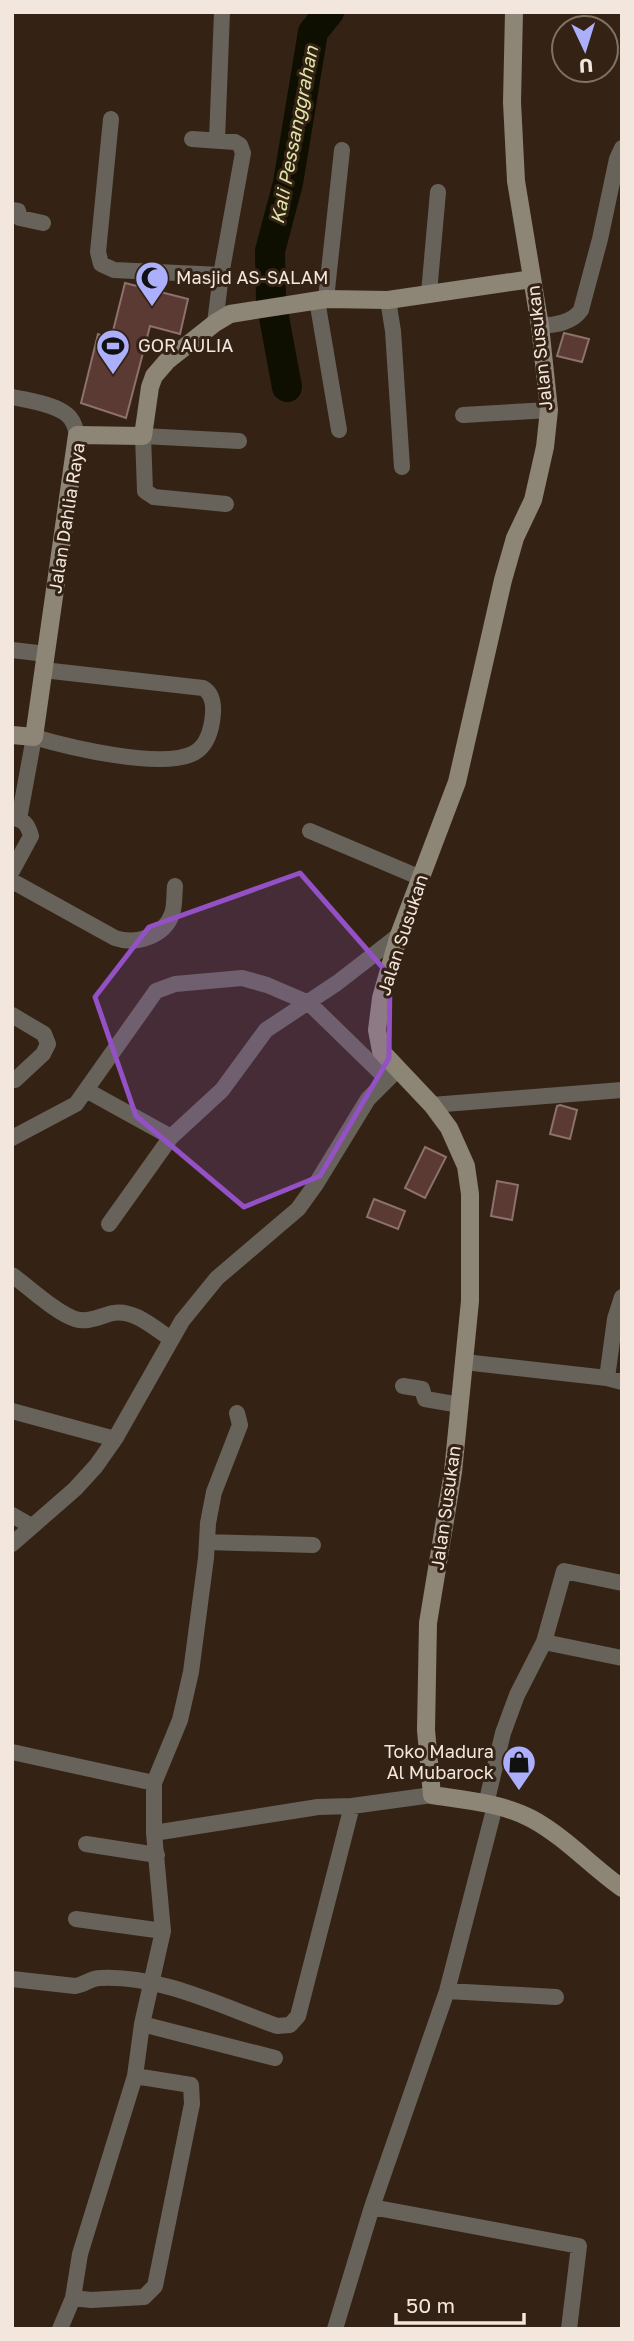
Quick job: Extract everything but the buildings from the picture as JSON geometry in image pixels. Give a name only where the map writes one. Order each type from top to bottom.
[{"type":"street","points":[[217,140],[222,12]]},
{"type":"street","name":"Jalan Susukan","points":[[432,1795],[426,1730],[428,1623],[453,1472],[460,1405],[470,1297],[470,1194],[466,1166],[449,1128],[432,1105],[392,1074],[381,1051],[377,1030],[381,998],[399,935],[457,782],[503,580],[515,538],[533,500],[540,472],[549,410],[540,326],[516,181],[512,102],[514,12]]},
{"type":"street","points":[[111,119],[98,251],[101,264],[114,270],[221,275]]},
{"type":"street","points":[[192,139],[217,140],[240,145],[243,153],[221,275],[223,319]]},
{"type":"street","points":[[540,326],[558,325],[577,316],[581,310],[617,159],[622,148]]},
{"type":"street","points":[[339,430],[321,300],[342,150]]},
{"type":"street","points":[[429,293],[438,192]]},
{"type":"street","points":[[12,210],[18,211],[20,218],[43,223]]},
{"type":"street","points":[[226,504],[154,497],[145,491],[143,436],[150,387],[154,376],[167,360],[223,319],[279,306],[321,300],[388,300],[532,279]]},
{"type":"street","points":[[388,300],[393,331],[402,467]]},
{"type":"street","points":[[12,397],[36,401],[66,413],[73,420],[77,435]]},
{"type":"street","points":[[463,415],[549,410]]},
{"type":"street","name":"Jalan Dahlia Raya","points":[[34,737],[77,435],[143,436]]},
{"type":"street","points":[[143,436],[239,441]]},
{"type":"street","points":[[12,650],[44,662],[203,688],[208,691],[214,713],[211,732],[206,741],[195,753],[176,759],[121,756],[80,750],[34,737],[12,735]]},
{"type":"street","points":[[12,871],[31,836],[26,823],[16,819],[34,737]]},
{"type":"street","points":[[310,831],[421,878]]},
{"type":"street","points":[[12,881],[115,938],[133,942],[158,932],[169,920],[175,886]]},
{"type":"street","points":[[110,1224],[171,1137],[222,1090],[266,1030],[309,1003],[399,935]]},
{"type":"street","points":[[12,1138],[76,1104],[156,991],[175,984],[242,978],[267,985],[309,1003],[392,1074],[368,1099],[298,1209],[217,1278],[182,1321],[115,1439],[96,1465],[75,1489],[12,1544]]},
{"type":"street","points":[[12,1015],[44,1034],[48,1044],[43,1054],[15,1080],[12,1079]]},
{"type":"street","points":[[86,1090],[171,1137]]},
{"type":"street","points":[[432,1105],[622,1090]]},
{"type":"street","points":[[12,1275],[75,1319],[94,1320],[113,1313],[132,1314],[171,1339]]},
{"type":"street","points":[[464,1362],[614,1380],[622,1297]]},
{"type":"street","points":[[403,1386],[422,1389],[425,1399],[460,1405]]},
{"type":"street","points":[[12,1411],[115,1439]]},
{"type":"street","points":[[60,2329],[73,2298],[80,2253],[135,2076],[142,2024],[163,1931],[154,1833],[154,1783],[180,1720],[191,1672],[214,1492],[240,1426],[237,1413]]},
{"type":"street","points":[[12,1515],[31,1526]]},
{"type":"street","points":[[206,1542],[313,1545]]},
{"type":"street","points":[[335,2329],[372,2207],[447,1991],[491,1805],[503,1733],[517,1695],[544,1642],[564,1571],[622,1583]]},
{"type":"street","points":[[544,1642],[622,1658]]},
{"type":"street","points":[[12,1752],[154,1783]]},
{"type":"street","points":[[154,1833],[317,1807],[352,1806],[432,1795],[491,1805],[529,1818],[549,1829],[622,1888]]},
{"type":"street","points":[[12,1979],[75,1986],[97,1978],[152,1983],[276,2026],[290,2025],[295,2022],[352,1806]]},
{"type":"street","points":[[86,1844],[157,1855]]},
{"type":"street","points":[[76,1919],[163,1931]]},
{"type":"street","points":[[447,1991],[556,1997]]},
{"type":"street","points":[[142,2024],[275,2058]]},
{"type":"street","points":[[73,2298],[91,2300],[144,2297],[155,2286],[192,2104],[191,2085],[135,2076]]},
{"type":"street","points":[[372,2207],[579,2246],[569,2329]]},
{"type":"highlighted area","points":[[300,873],[390,976],[389,1058],[320,1176],[244,1207],[136,1116],[95,997],[149,927]]},
{"type":"waterway","name":"Kali Pessanggrahan","points":[[287,387],[271,301],[270,251],[288,183],[313,32],[329,12]]},
{"type":"place","name":"Masjid AS-SALAM","points":[[152,308]]},
{"type":"place","name":"GOR AULIA","points":[[113,376]]},
{"type":"place","name":"Toko Madura Al Mubarock","points":[[519,1792]]}]
